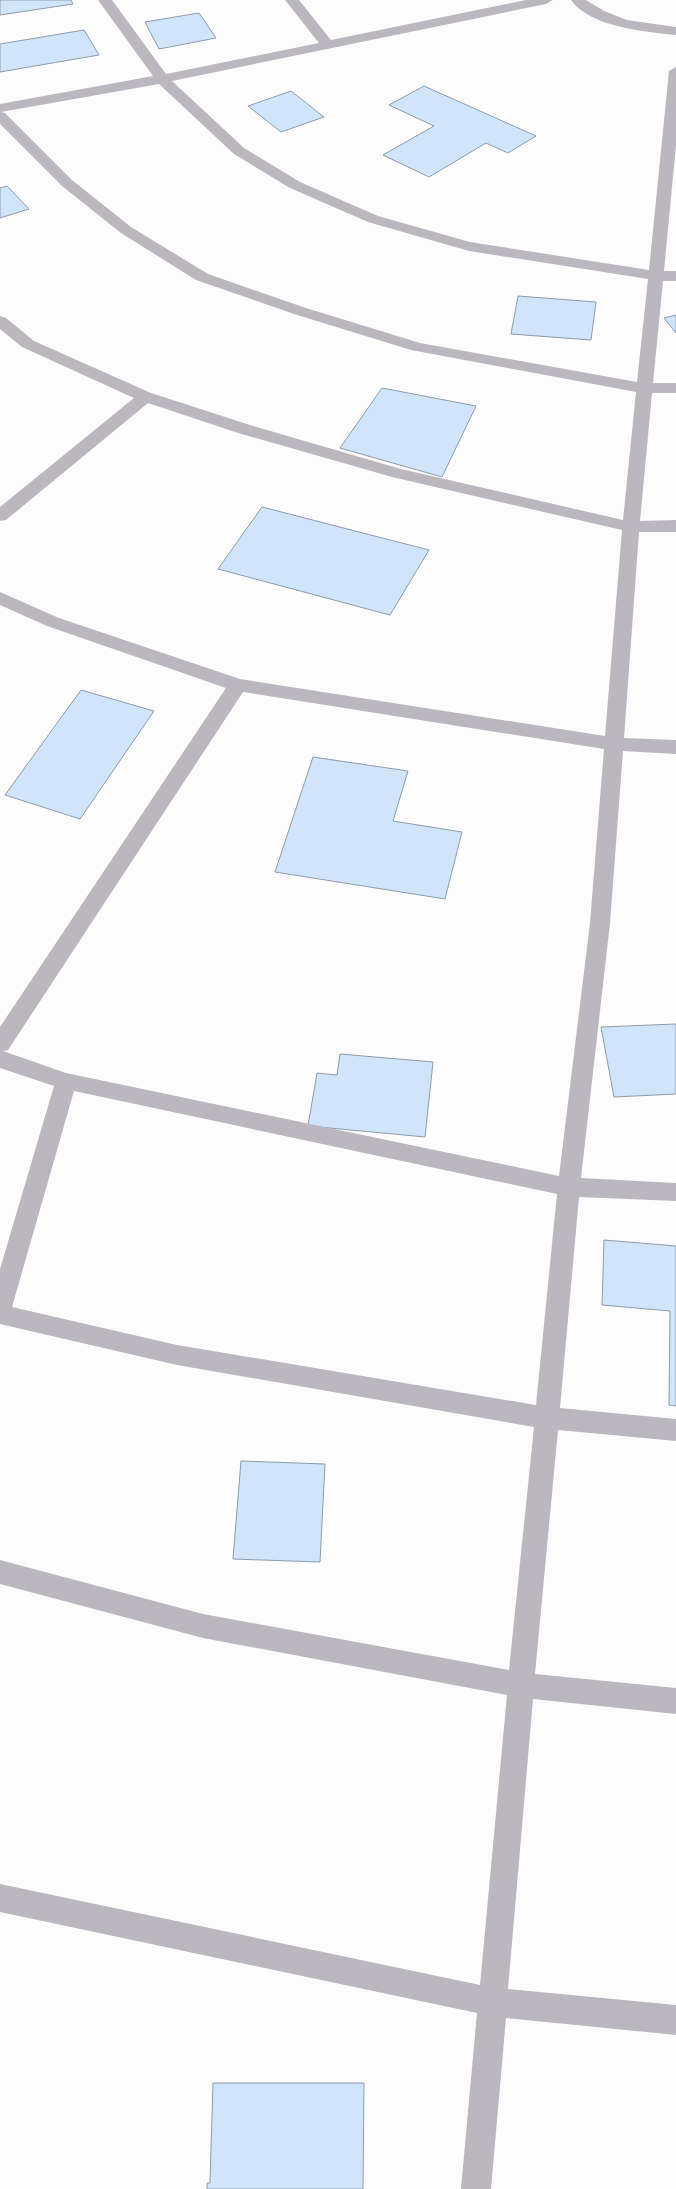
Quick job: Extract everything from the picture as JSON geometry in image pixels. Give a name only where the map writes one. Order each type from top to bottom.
[{"type":"street","points":[[105,0],[162,79],[239,151],[295,185],[373,219],[469,246],[666,276]]},
{"type":"street","points":[[292,0],[328,45]]},
{"type":"street","points":[[0,108],[162,79],[546,0]]},
{"type":"street","points":[[578,0],[584,6],[616,20],[650,28],[676,30]]},
{"type":"street","points":[[476,2189],[546,1418],[569,1187],[600,923],[613,744],[644,388],[666,276],[676,71]]},
{"type":"street","points":[[0,116],[67,183],[126,230],[202,277],[300,311],[416,347],[644,388],[676,388]]},
{"type":"street","points":[[0,321],[28,344],[145,397],[244,429],[398,473],[631,527],[676,526]]},
{"type":"street","points":[[0,516],[145,397]]},
{"type":"street","points":[[0,598],[54,622],[238,685],[613,744],[676,747]]},
{"type":"street","points":[[0,1044],[238,685]]},
{"type":"street","points":[[0,1059],[66,1081],[569,1187],[676,1192]]},
{"type":"street","points":[[0,1309],[66,1081]]},
{"type":"street","points":[[0,1314],[177,1355],[546,1418],[676,1430]]},
{"type":"street","points":[[0,1572],[203,1626],[521,1685],[676,1700]]},
{"type":"street","points":[[0,1898],[493,2002],[676,2020]]},
{"type":"building","points":[[0,0],[71,0],[73,4],[0,15]]},
{"type":"building","points":[[199,13],[216,38],[159,49],[145,22]]},
{"type":"building","points":[[84,30],[99,55],[0,72],[0,44]]},
{"type":"building","points":[[424,86],[536,136],[508,153],[486,143],[429,177],[383,155],[434,126],[389,105]]},
{"type":"building","points":[[291,91],[324,117],[281,132],[248,106]]},
{"type":"building","points":[[7,186],[29,209],[0,218],[0,188]]},
{"type":"building","points":[[518,296],[596,302],[591,340],[511,334]]},
{"type":"building","points":[[676,315],[676,333],[664,318]]},
{"type":"building","points":[[382,388],[476,406],[442,477],[340,448]]},
{"type":"building","points":[[262,507],[429,550],[390,615],[218,569]]},
{"type":"building","points":[[81,690],[154,711],[80,819],[5,795]]},
{"type":"building","points":[[313,757],[408,771],[393,821],[462,832],[445,899],[275,872]]},
{"type":"building","points":[[676,1024],[676,1094],[614,1097],[601,1027]]},
{"type":"building","points":[[340,1054],[433,1062],[425,1137],[308,1126],[317,1073],[337,1075]]},
{"type":"building","points":[[604,1240],[676,1246],[676,1406],[669,1405],[670,1311],[602,1305]]},
{"type":"building","points":[[241,1461],[325,1464],[320,1562],[233,1559]]},
{"type":"building","points":[[213,2083],[364,2083],[363,2189],[207,2189],[207,2183],[210,2183]]}]
